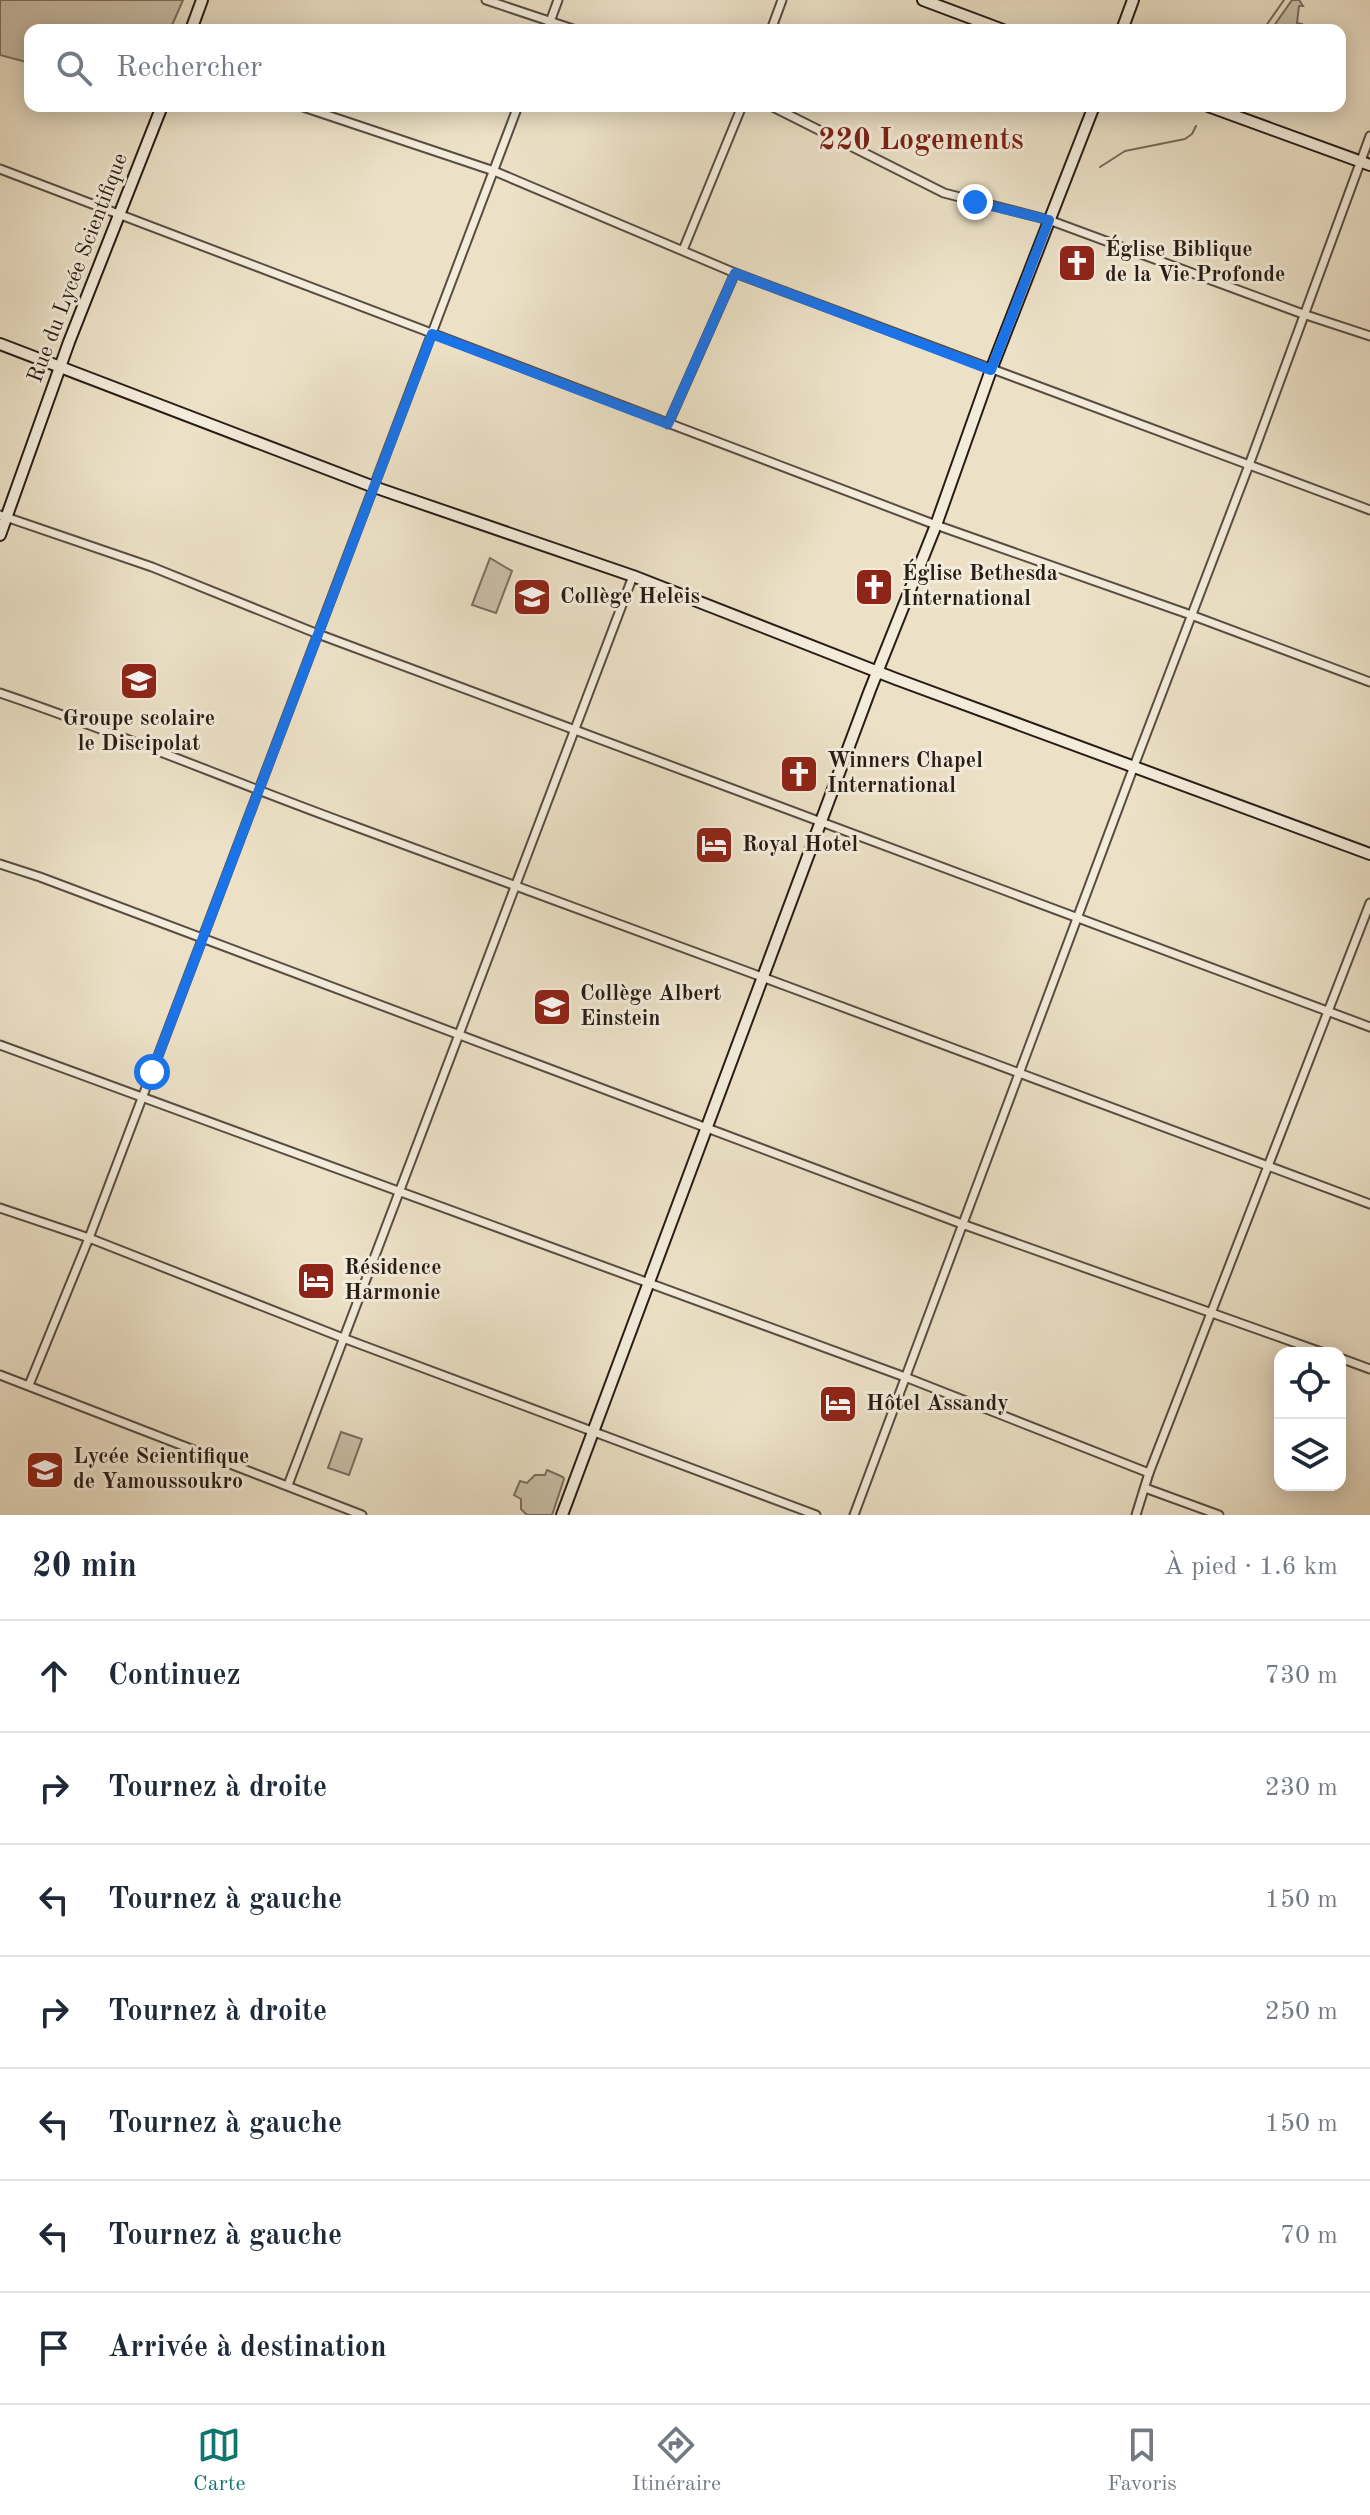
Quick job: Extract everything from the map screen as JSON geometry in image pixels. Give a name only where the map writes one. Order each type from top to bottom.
[{"type":"street","points":[[193,24],[202,0]]},
{"type":"street","points":[[486,0],[559,24]]},
{"type":"street","points":[[550,24],[558,0]]},
{"type":"street","points":[[773,24],[782,0]]},
{"type":"street","points":[[923,0],[987,24]]},
{"type":"street","points":[[1124,24],[1133,0]]},
{"type":"street","name":"Rue du Lycée Scientifique","points":[[0,535],[3,516],[160,112]]},
{"type":"street","points":[[318,112],[494,171],[735,273],[1370,510]]},
{"type":"street","points":[[29,1385],[89,1238],[516,112]]},
{"type":"street","points":[[683,250],[740,112]]},
{"type":"street","points":[[783,112],[944,193],[1049,220],[1370,336]]},
{"type":"street","points":[[562,1515],[878,671],[936,525],[991,370],[1092,112]]},
{"type":"street","points":[[1225,112],[1365,163]]},
{"type":"street","points":[[854,1515],[1303,314],[1365,163],[1370,136]]},
{"type":"street","points":[[0,169],[936,525],[1370,682]]},
{"type":"street","points":[[668,424],[735,273]]},
{"type":"street","points":[[0,344],[374,487],[633,576],[878,671],[1370,854]]},
{"type":"street","points":[[3,516],[152,567],[318,634],[1370,1027]]},
{"type":"street","points":[[288,1485],[633,576]]},
{"type":"street","points":[[0,693],[81,720],[258,791],[1370,1204]]},
{"type":"street","points":[[0,864],[962,1224],[1306,1347]]},
{"type":"street","points":[[1136,1515],[1149,1473],[1370,903]]},
{"type":"street","points":[[0,1045],[905,1377],[1149,1473]]},
{"type":"street","points":[[0,1208],[89,1238],[343,1338],[816,1515]]},
{"type":"street","points":[[1346,1360],[1370,1369]]},
{"type":"street","points":[[0,1375],[362,1515]]},
{"type":"street","points":[[1145,1488],[1219,1515]]},
{"type":"shaded area","points":[[0,0],[183,0],[173,24],[24,24],[24,61],[0,55]]},
{"type":"shaded area","points":[[1292,0],[1299,0],[1303,6],[1299,6],[1297,23],[1302,24],[1275,24]]},
{"type":"shaded area","points":[[490,558],[512,571],[496,613],[472,605]]},
{"type":"shaded area","points":[[341,1432],[362,1439],[349,1475],[328,1468]]},
{"type":"shaded area","points":[[547,1470],[564,1479],[552,1515],[527,1515],[521,1509],[521,1499],[514,1495],[520,1481],[527,1483],[535,1475],[545,1475]]},
{"type":"waterway","points":[[1267,24],[1284,0]]},
{"type":"waterway","points":[[1100,167],[1125,151],[1185,139],[1196,126]]},
{"type":"place","name":"Église Biblique de la Vie Profonde","points":[[1077,263]]},
{"type":"place","name":"Église Bethesda International","points":[[874,587]]},
{"type":"place","name":"Collège Heleis","points":[[532,597]]},
{"type":"place","name":"Groupe scolaire le Discipolat","points":[[139,681]]},
{"type":"place","name":"Winners Chapel International","points":[[799,774]]},
{"type":"place","name":"Royal Hotel","points":[[714,845]]},
{"type":"place","name":"Collège Albert Einstein","points":[[552,1007]]},
{"type":"place","name":"Résidence Harmonie","points":[[316,1281]]},
{"type":"place","name":"Hôtel Assandy","points":[[838,1404]]},
{"type":"place","name":"Lycée Scientifique de Yamoussoukro","points":[[45,1470]]},
{"type":"district","name":"220 Logements","points":[[921,141]]},
{"type":"route","points":[[152,1072],[432,334],[668,424],[735,273],[991,370],[1049,220],[975,202]]}]
